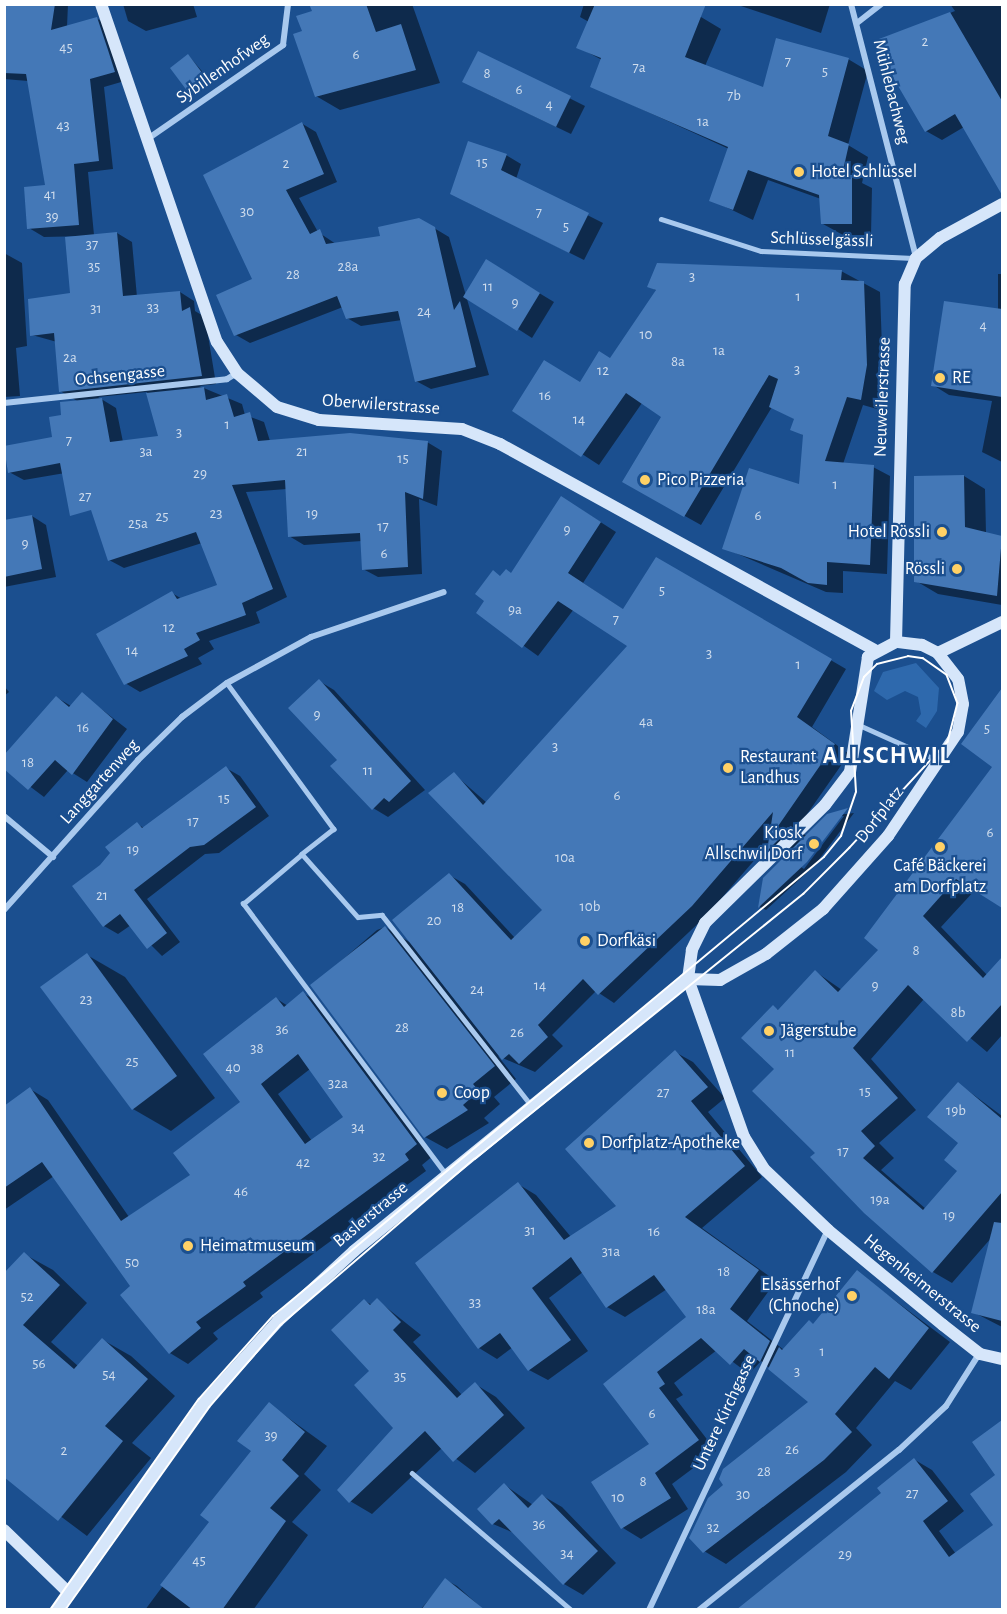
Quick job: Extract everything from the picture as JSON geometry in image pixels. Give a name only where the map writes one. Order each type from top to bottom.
[{"type":"street","name":"Oberwilerstrasse","points":[[101,4],[146,141],[217,342],[237,373],[277,407],[319,420],[462,429],[500,444],[874,650]]},
{"type":"street","name":"Sybillenhofweg","points":[[146,141],[283,45],[288,4]]},
{"type":"street","name":"Mühlebachweg","points":[[851,4],[916,258]]},
{"type":"street","points":[[857,23],[881,4]]},
{"type":"street","name":"Neuweilerstrasse","points":[[896,642],[905,284],[916,258],[940,238],[1002,204]]},
{"type":"street","name":"Ochsengasse","points":[[4,403],[227,380],[237,373]]},
{"type":"street","name":"Langgartenweg","points":[[4,910],[182,717],[227,683],[311,637],[444,592]]},
{"type":"street","points":[[688,980],[692,950],[705,923],[846,778],[864,668],[874,650],[896,642],[922,645],[938,653],[1002,622]]},
{"type":"street","name":"Dorfplatz","points":[[688,980],[720,980],[766,954],[823,909],[888,836],[958,732],[963,704],[958,679],[938,653]]},
{"type":"street","points":[[4,816],[53,857]]},
{"type":"street","name":"Baslerstrasse","points":[[57,1610],[204,1403],[278,1321],[446,1176],[688,980]]},
{"type":"street","name":"Hegenheimerstrasse","points":[[688,980],[744,1137],[763,1168],[828,1230],[980,1354],[946,1406],[899,1450],[699,1610]]},
{"type":"street","name":"Untere Kirchgasse","points":[[649,1610],[828,1230]]},
{"type":"street","points":[[980,1354],[1002,1359]]},
{"type":"street","points":[[4,1530],[69,1593]]},
{"type":"lane","name":"Schlüsselgässli","points":[[661,219],[761,251],[916,258]]},
{"type":"lane","points":[[227,683],[334,829],[243,904],[446,1176]]},
{"type":"lane","points":[[854,723],[940,761]]},
{"type":"lane","points":[[302,854],[358,917],[382,915],[532,1106]]},
{"type":"lane","points":[[412,1473],[571,1610]]},
{"type":"shaded area","points":[[916,663],[939,688],[937,711],[926,728],[916,721],[921,714],[918,697],[905,691],[887,700],[874,691],[883,672]]},
{"type":"building","points":[[4,4],[55,4],[51,30],[97,17],[115,72],[90,79],[99,161],[74,164],[79,225],[27,229],[24,187],[45,185],[26,74],[4,73]]},
{"type":"building","points":[[309,4],[366,4],[376,32],[401,24],[416,70],[315,97],[293,34],[302,31],[296,16],[312,11]]},
{"type":"building","points":[[595,4],[706,4],[685,57],[763,87],[776,38],[849,58],[828,136],[849,144],[842,175],[852,175],[852,224],[821,224],[819,195],[748,170],[733,210],[709,201],[728,147],[590,87],[601,58],[576,48]]},
{"type":"building","points":[[950,12],[1002,101],[1002,195],[955,114],[925,132],[894,79],[879,39]]},
{"type":"building","points":[[478,51],[571,96],[556,127],[462,82]]},
{"type":"building","points":[[188,54],[206,78],[188,92],[170,68]]},
{"type":"building","points":[[302,122],[324,174],[286,190],[310,234],[320,229],[326,244],[380,236],[378,227],[419,218],[435,227],[454,310],[460,301],[476,367],[415,382],[398,311],[346,319],[337,296],[234,336],[216,295],[252,279],[203,175]]},
{"type":"building","points":[[468,141],[507,154],[501,170],[589,213],[569,253],[450,194]]},
{"type":"building","points":[[117,232],[123,296],[180,291],[182,311],[190,307],[202,376],[59,392],[54,333],[30,336],[28,299],[70,293],[65,237]]},
{"type":"building","points":[[486,259],[540,293],[517,331],[463,297]]},
{"type":"building","points":[[657,263],[842,270],[841,280],[864,281],[867,365],[861,400],[847,397],[825,461],[874,465],[870,565],[827,562],[827,585],[808,583],[781,568],[722,549],[749,468],[799,484],[803,435],[790,430],[794,419],[769,407],[778,379],[769,375],[684,517],[622,482],[661,417],[626,393],[581,457],[512,411],[544,360],[580,382],[599,351],[610,358],[656,290],[647,287]]},
{"type":"building","points":[[944,301],[1002,309],[1002,397],[931,386]]},
{"type":"building","points":[[204,387],[206,400],[227,394],[234,417],[250,412],[258,441],[350,433],[428,441],[423,499],[405,492],[408,567],[362,570],[360,533],[288,537],[285,480],[232,485],[273,589],[242,603],[246,615],[196,633],[200,640],[184,649],[188,656],[124,685],[96,634],[172,591],[177,599],[217,585],[196,532],[108,561],[91,510],[70,516],[60,463],[8,473],[4,446],[52,437],[49,417],[61,415],[60,402],[102,398],[110,442],[158,436],[146,393]]},
{"type":"building","points":[[964,475],[965,527],[1002,536],[997,596],[914,582],[914,476]]},
{"type":"building","points":[[561,496],[601,522],[568,573],[623,609],[656,557],[832,659],[797,717],[835,744],[774,832],[792,826],[767,851],[773,812],[692,906],[598,995],[583,979],[538,1025],[548,1037],[519,1064],[509,1054],[502,1060],[392,920],[449,873],[511,940],[542,910],[428,793],[454,772],[483,805],[627,646],[558,601],[522,648],[476,613],[484,601],[475,594],[493,570],[500,576],[506,569],[511,573]]},
{"type":"building","points":[[32,515],[42,569],[4,577],[4,520]]},
{"type":"building","points":[[319,679],[411,781],[389,802],[384,798],[372,810],[330,766],[337,760],[288,708]]},
{"type":"building","points":[[1002,688],[1002,908],[956,879],[923,916],[983,978],[1002,957],[1002,1004],[967,1042],[908,985],[853,1048],[898,1098],[861,1131],[875,1146],[863,1158],[923,1210],[957,1171],[944,1160],[958,1143],[927,1117],[958,1082],[1002,1119],[1002,1192],[932,1273],[864,1213],[810,1157],[815,1153],[752,1091],[774,1069],[741,1038],[773,1005],[778,1010],[815,970],[838,992],[878,950],[864,938],[992,767],[961,744]]},
{"type":"building","points":[[82,692],[113,719],[72,775],[55,760],[28,790],[4,769],[4,755],[56,696],[69,707]]},
{"type":"building","points":[[226,766],[256,807],[204,845],[190,847],[134,890],[167,933],[147,949],[120,914],[103,927],[72,886],[100,865],[110,853],[105,847],[137,822],[142,828]]},
{"type":"building","points":[[848,808],[807,862],[758,908],[763,878],[827,814]]},
{"type":"building","points":[[385,926],[495,1066],[473,1084],[479,1091],[463,1105],[468,1110],[424,1138],[310,985]]},
{"type":"building","points":[[87,953],[177,1076],[132,1110],[40,987]]},
{"type":"building","points":[[303,991],[417,1144],[405,1154],[409,1160],[243,1282],[246,1286],[196,1322],[201,1328],[169,1354],[120,1295],[130,1286],[42,1162],[4,1188],[4,1106],[30,1087],[121,1221],[190,1175],[173,1153],[240,1102],[203,1054],[276,997],[284,1007]],"holes":[[[298,1054],[343,1117],[305,1144],[261,1084]]]},
{"type":"building","points":[[675,1050],[708,1087],[691,1101],[745,1166],[685,1217],[759,1270],[730,1309],[770,1341],[760,1362],[744,1349],[730,1365],[701,1338],[657,1372],[665,1384],[659,1388],[699,1440],[655,1473],[671,1498],[621,1529],[591,1482],[649,1444],[603,1384],[686,1317],[654,1275],[606,1308],[571,1257],[532,1288],[571,1340],[528,1371],[500,1333],[478,1349],[415,1263],[518,1182],[564,1240],[616,1206],[565,1149]]},
{"type":"building","points":[[994,1222],[1002,1223],[1002,1321],[971,1313]]},
{"type":"building","points":[[24,1252],[60,1285],[23,1325],[74,1369],[102,1338],[148,1379],[105,1426],[123,1441],[58,1521],[4,1477],[4,1273]]},
{"type":"building","points":[[857,1270],[929,1328],[889,1379],[875,1367],[835,1414],[852,1432],[824,1460],[703,1553],[689,1538],[708,1498],[723,1485],[719,1479],[723,1469],[808,1402],[768,1369],[779,1347],[782,1350],[809,1320],[813,1324]]},
{"type":"building","points":[[377,1298],[401,1322],[393,1330],[457,1398],[475,1382],[504,1415],[453,1462],[425,1431],[349,1503],[337,1490],[393,1428],[354,1385],[369,1371],[331,1330],[364,1299],[370,1305]]},
{"type":"building","points":[[269,1402],[305,1432],[282,1460],[299,1476],[270,1508],[286,1521],[222,1610],[193,1610],[160,1585],[209,1522],[200,1515],[251,1451],[237,1441]]},
{"type":"building","points":[[1002,1420],[1002,1610],[736,1610],[881,1493],[877,1488],[914,1458],[948,1501],[923,1521],[949,1557],[993,1525],[970,1494],[995,1475],[972,1442]]},
{"type":"building","points":[[504,1483],[528,1508],[542,1494],[598,1551],[563,1585],[499,1519],[492,1525],[477,1509]]},
{"type":"building","points":[[445,1578],[485,1610],[421,1610]]},
{"type":"tram line","points":[[50,1610],[199,1399],[273,1316],[824,857],[841,836],[856,792],[851,711],[864,677],[877,664],[908,656],[923,658],[947,675],[958,703],[948,742],[850,848],[804,894],[475,1159],[281,1325],[210,1407],[66,1610]]},
{"type":"place","name":"Hotel Schlüssel","points":[[799,172]]},
{"type":"place","name":"RE","points":[[940,378]]},
{"type":"place","name":"Pico Pizzeria","points":[[645,480]]},
{"type":"place","name":"Hotel Rössli","points":[[942,532]]},
{"type":"place","name":"Rössli","points":[[957,569]]},
{"type":"place","name":"Restaurant Landhus","points":[[728,768]]},
{"type":"place","name":"Kiosk Allschwil Dorf","points":[[814,844]]},
{"type":"place","name":"Café Bäckerei am Dorfplatz","points":[[940,847]]},
{"type":"place","name":"Dorfkäsi","points":[[585,941]]},
{"type":"place","name":"Jägerstube","points":[[769,1031]]},
{"type":"place","name":"Coop","points":[[442,1093]]},
{"type":"place","name":"Dorfplatz-Apotheke","points":[[589,1143]]},
{"type":"place","name":"Heimatmuseum","points":[[188,1246]]},
{"type":"place","name":"Elsässerhof (Chnoche)","points":[[852,1296]]},
{"type":"district","name":"ALLSCHWIL","points":[[887,757]]}]
